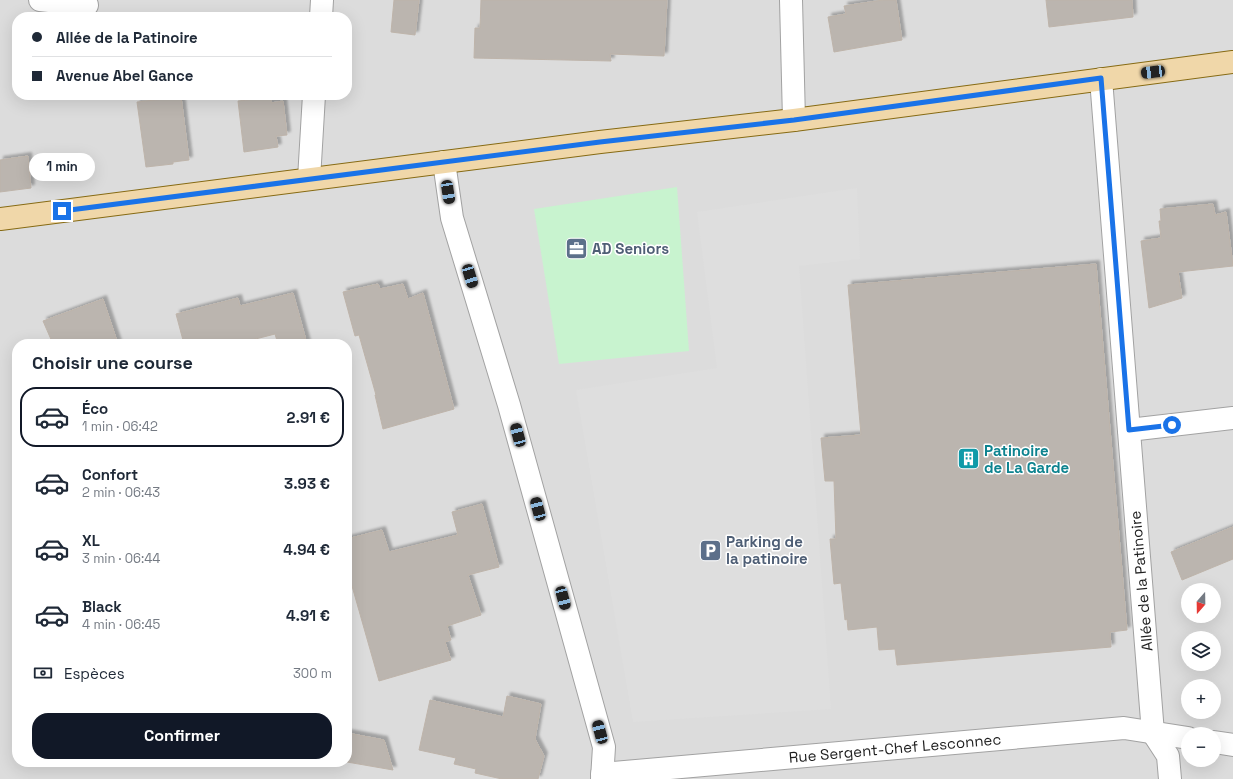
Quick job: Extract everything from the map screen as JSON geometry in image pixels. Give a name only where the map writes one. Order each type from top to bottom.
[{"type":"main road","points":[[0,219],[600,142],[794,120],[1101,78],[1233,62]]},
{"type":"street","points":[[40,0],[87,4]]},
{"type":"street","points":[[321,12],[322,0]]},
{"type":"street","points":[[791,0],[794,120]]},
{"type":"street","name":"Allée de la Patinoire","points":[[1101,78],[1153,733]]},
{"type":"street","points":[[309,179],[314,100]]},
{"type":"street","points":[[444,162],[452,218],[509,405],[604,747],[602,776]]},
{"type":"street","points":[[1129,430],[1233,418]]},
{"type":"street","name":"Rue Sergent-Chef Lesconnec","points":[[602,776],[1124,728],[1181,737]]},
{"type":"street","points":[[1153,733],[1168,756],[1170,779]]},
{"type":"street","points":[[1221,743],[1233,744]]},
{"type":"shaded area","points":[[0,0],[1233,0],[1233,779],[0,779]]},
{"type":"shaded area","name":"Parking de la patinoire","points":[[857,188],[860,259],[799,266],[831,709],[633,722],[576,390],[717,368],[697,212]]},
{"type":"green space","points":[[677,187],[689,351],[559,364],[534,209]]},
{"type":"building","points":[[394,0],[419,0],[415,35],[391,32]]},
{"type":"building","points":[[481,0],[667,0],[664,56],[610,54],[611,61],[474,58],[475,28],[480,28]]},
{"type":"building","points":[[883,0],[896,0],[902,40],[834,52],[828,17],[846,14],[844,6]]},
{"type":"building","points":[[1046,0],[1132,0],[1133,17],[1049,27]]},
{"type":"building","points":[[155,100],[181,100],[189,160],[173,162],[173,164],[146,167],[137,102]]},
{"type":"building","points":[[271,100],[271,103],[283,101],[287,135],[276,136],[278,147],[244,152],[238,101]]},
{"type":"building","points":[[28,156],[31,188],[0,192],[0,160]]},
{"type":"building","points":[[1213,204],[1215,215],[1226,212],[1233,266],[1178,272],[1182,298],[1149,308],[1141,241],[1161,238],[1159,221],[1161,221],[1160,209]]},
{"type":"building","name":"Patinoire de La Garde","points":[[1096,264],[1127,630],[1110,632],[1111,647],[897,665],[895,649],[879,650],[877,627],[848,630],[847,619],[845,620],[841,583],[834,584],[830,539],[836,539],[834,481],[825,481],[821,438],[861,435],[848,285]]},
{"type":"building","points":[[378,284],[380,289],[403,284],[408,299],[423,293],[454,409],[383,429],[376,395],[359,335],[355,336],[343,292]]},
{"type":"building","points":[[293,293],[306,339],[276,339],[275,334],[256,339],[183,339],[176,314],[238,298],[240,306]]},
{"type":"building","points":[[103,299],[116,339],[51,339],[43,321]]},
{"type":"building","points":[[482,504],[499,567],[468,575],[481,615],[447,626],[451,640],[445,642],[451,660],[379,681],[352,586],[352,538],[382,530],[389,552],[458,535],[452,512]]},
{"type":"building","points":[[1233,527],[1233,559],[1182,580],[1171,552]]},
{"type":"building","points":[[507,696],[541,704],[535,739],[544,756],[538,779],[502,779],[475,773],[476,769],[454,764],[456,758],[419,750],[430,700],[503,717]]},
{"type":"building","points":[[352,734],[384,740],[393,770],[352,763]]},
{"type":"place","name":"AD Seniors","points":[[577,248]]},
{"type":"place","name":"Patinoire de La Garde","points":[[968,459]]},
{"type":"place","name":"Parking de la patinoire","points":[[711,550]]},
{"type":"route","points":[[62,211],[600,142],[794,120],[1101,78],[1129,430],[1172,425]]}]
